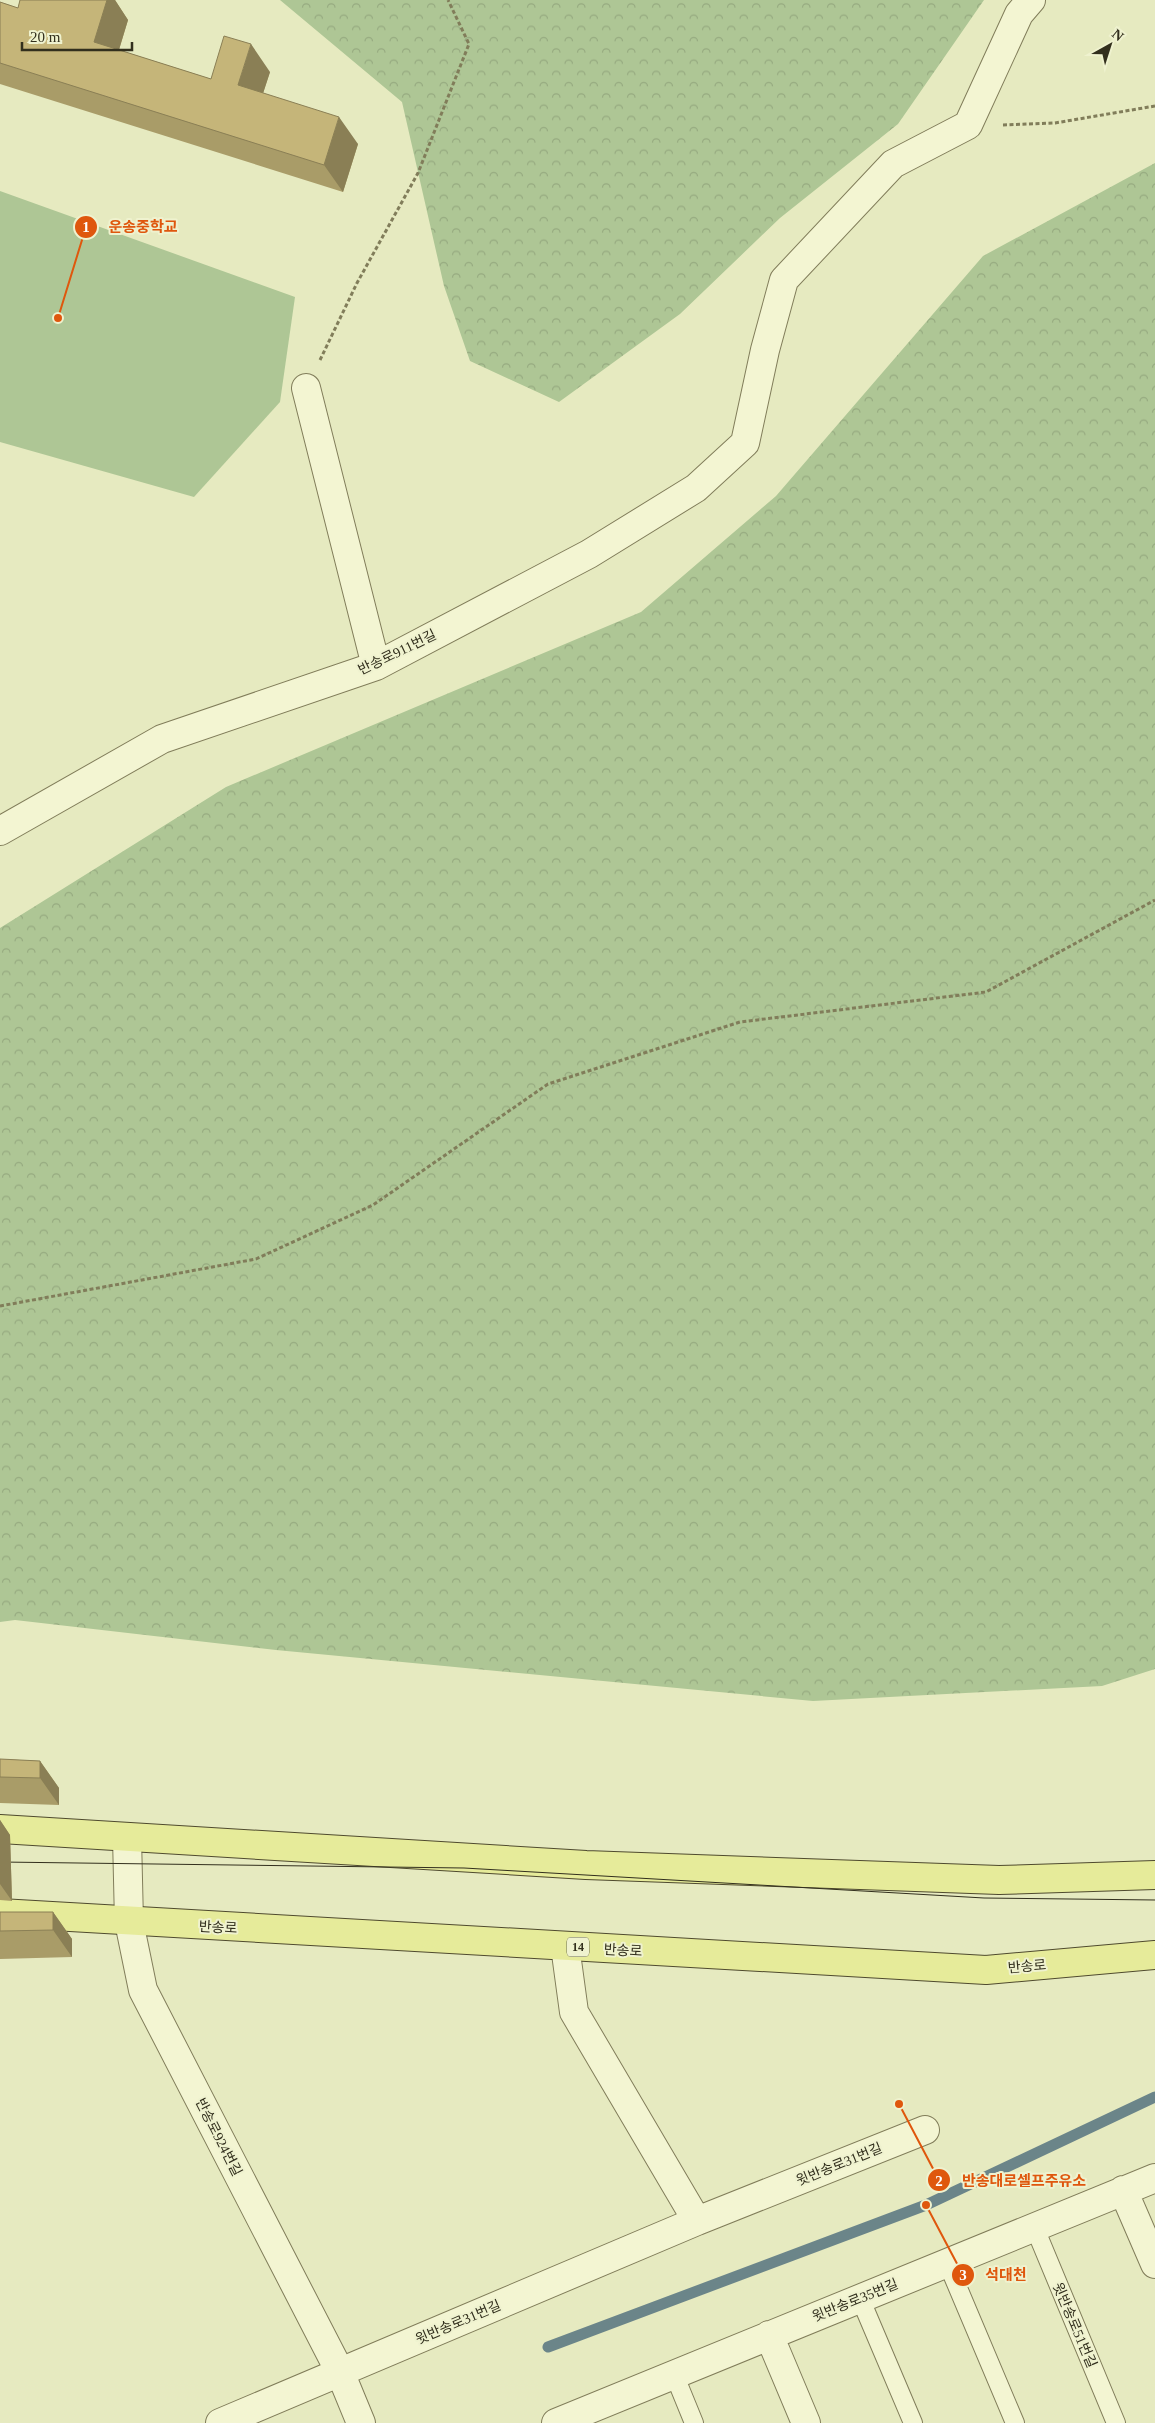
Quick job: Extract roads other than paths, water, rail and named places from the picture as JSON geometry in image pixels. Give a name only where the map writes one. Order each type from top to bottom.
[{"type":"main road","points":[[0,1829],[635,1866],[999,1880],[1155,1875]]},
{"type":"main road","name":"반송로","points":[[0,1913],[129,1922],[986,1970],[1155,1955]]},
{"type":"street","name":"반송로911번길","points":[[0,831],[162,739],[376,666],[588,554],[696,488],[745,443],[765,350],[784,280],[892,164],[968,126],[1019,14],[1031,0]]},
{"type":"street","points":[[306,388],[376,666]]},
{"type":"street","name":"반송로924번길","points":[[127,1837],[129,1922],[143,1990],[340,2372],[361,2423]]},
{"type":"street","points":[[565,1946],[574,2012],[697,2221]]},
{"type":"street","name":"윗반송로31번길","points":[[220,2423],[697,2221],[925,2130]]},
{"type":"street","name":"윗반송로35번길","points":[[556,2423],[585,2418],[674,2374],[1155,2178]]},
{"type":"street","points":[[1123,2190],[1155,2264]]},
{"type":"street","points":[[769,2335],[806,2423]]},
{"type":"lane","name":"윗반송로51번길","points":[[1034,2226],[1116,2423]]},
{"type":"lane","points":[[947,2262],[1015,2423]]},
{"type":"lane","points":[[860,2298],[913,2423]]},
{"type":"lane","points":[[674,2374],[694,2423]]},
{"type":"waterway","points":[[548,2347],[926,2205],[1155,2097]]},
{"type":"tram line","points":[[0,1862],[464,1868],[984,1898],[1155,1900]]},
{"type":"place","name":"운송중학교","points":[[58,318]]},
{"type":"place","name":"반송대로셀프주유소","points":[[899,2104]]},
{"type":"place","name":"석대천","points":[[926,2205]]}]
